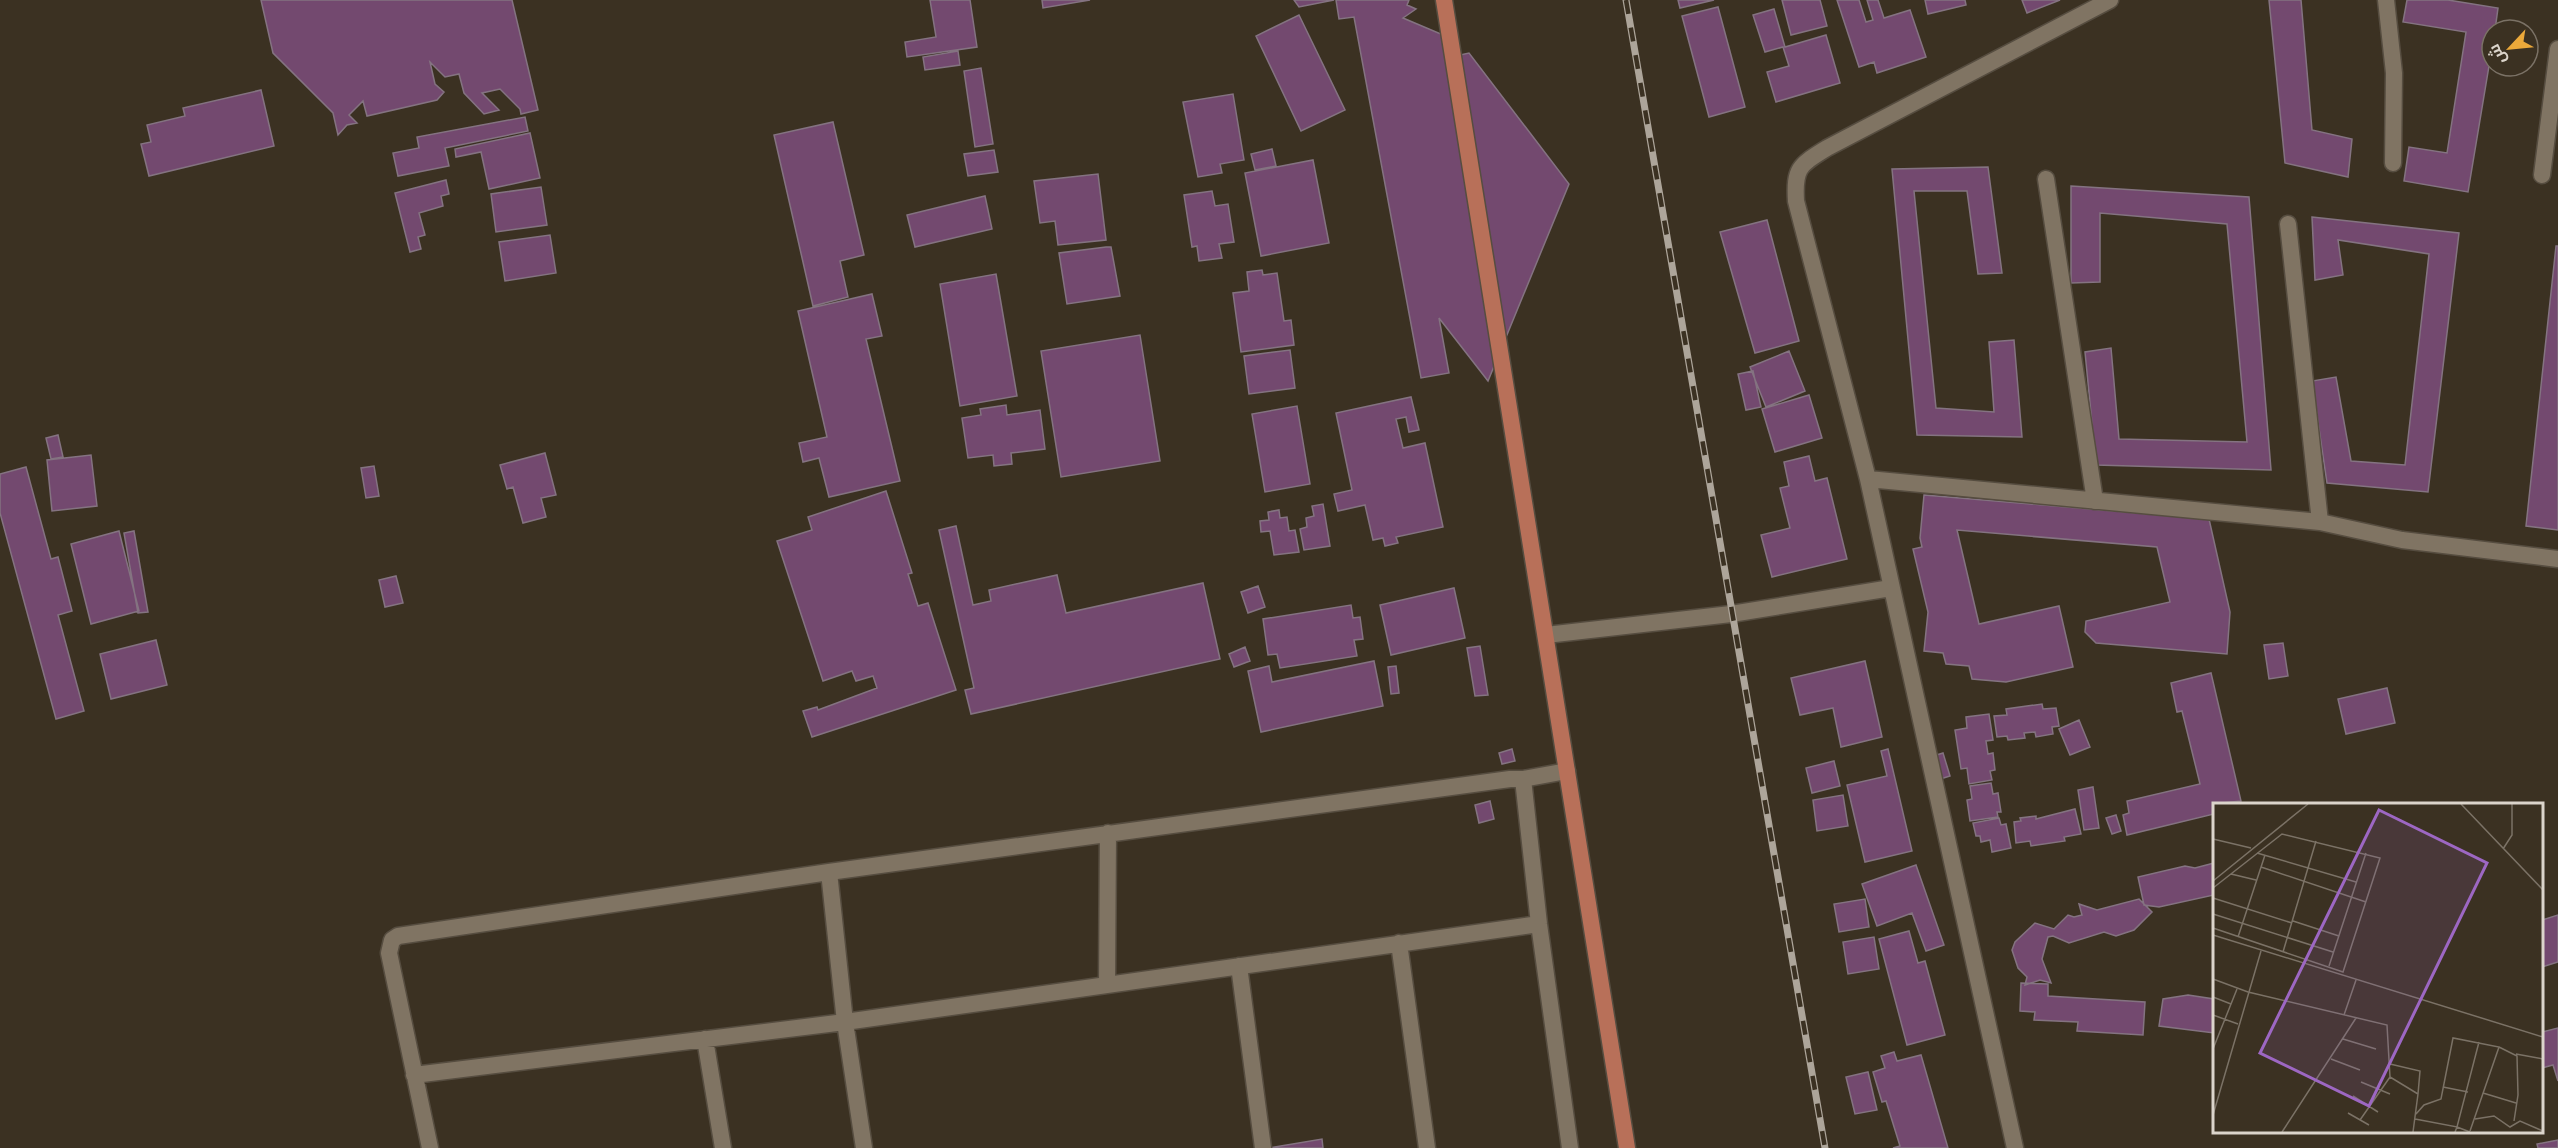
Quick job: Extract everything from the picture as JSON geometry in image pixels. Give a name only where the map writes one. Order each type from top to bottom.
[{"type":"main road","points":[[1444,0],[1627,1148]]},
{"type":"street","points":[[2015,1148],[1868,479],[1796,201],[1795,178],[1802,164],[1827,148],[2110,0]]},
{"type":"street","points":[[2386,0],[2394,73],[2393,163]]},
{"type":"street","points":[[2542,176],[2558,49]]},
{"type":"street","points":[[2046,179],[2095,501]]},
{"type":"street","points":[[2288,224],[2320,522]]},
{"type":"street","points":[[1868,479],[2320,522],[2402,540],[2558,559]]},
{"type":"street","points":[[1546,634],[1731,614],[1891,588]]},
{"type":"street","points":[[430,1148],[389,953],[392,940],[398,936],[828,872],[1498,780],[1523,779],[1567,771]]},
{"type":"street","points":[[1523,779],[1539,924],[1570,1148]]},
{"type":"street","points":[[1107,985],[1108,833]]},
{"type":"street","points":[[828,872],[845,1022],[864,1148]]},
{"type":"street","points":[[414,1075],[845,1022],[1539,924]]},
{"type":"street","points":[[1399,943],[1427,1148]]},
{"type":"street","points":[[1239,966],[1263,1148]]},
{"type":"street","points":[[705,1039],[723,1148]]},
{"type":"building","points":[[261,0],[512,0],[538,110],[521,114],[520,109],[500,89],[482,93],[499,110],[484,114],[464,93],[459,74],[445,77],[430,62],[435,84],[444,92],[437,100],[367,116],[363,101],[349,115],[357,123],[347,125],[338,135],[333,113],[273,53]]},
{"type":"building","points":[[930,0],[970,0],[977,47],[907,57],[905,42],[936,37]]},
{"type":"building","points":[[1042,0],[1090,0],[1043,8]]},
{"type":"building","points":[[1294,0],[1334,0],[1299,7]]},
{"type":"building","points":[[1336,0],[1409,0],[1407,5],[1416,9],[1403,18],[1448,37],[1451,57],[1469,53],[1569,184],[1488,381],[1439,318],[1449,373],[1421,378],[1354,17],[1339,19]]},
{"type":"building","points":[[1678,0],[1714,0],[1680,8]]},
{"type":"building","points":[[1782,0],[1820,0],[1827,26],[1791,35]]},
{"type":"building","points":[[1837,0],[1859,0],[1866,22],[1873,20],[1867,0],[1878,0],[1884,18],[1910,10],[1926,57],[1877,73],[1874,62],[1859,67]]},
{"type":"building","points":[[1925,0],[1965,0],[1966,5],[1928,14]]},
{"type":"building","points":[[2022,0],[2060,0],[2027,13]]},
{"type":"building","points":[[2269,0],[2301,0],[2312,130],[2352,139],[2348,177],[2285,163]]},
{"type":"building","points":[[2407,0],[2448,0],[2498,8],[2497,18],[2480,18],[2480,78],[2487,78],[2468,192],[2404,181],[2409,147],[2447,153],[2466,32],[2403,22]]},
{"type":"building","points":[[1718,7],[1745,107],[1709,117],[1682,16]]},
{"type":"building","points":[[1774,9],[1785,47],[1826,35],[1840,83],[1776,102],[1767,72],[1789,66],[1783,47],[1765,52],[1753,15]]},
{"type":"building","points":[[1299,15],[1345,110],[1301,131],[1256,36]]},
{"type":"building","points":[[958,51],[960,65],[925,70],[923,57]]},
{"type":"building","points":[[981,68],[993,144],[975,147],[964,71]]},
{"type":"building","points":[[261,90],[274,146],[149,176],[141,144],[151,142],[147,125],[185,116],[183,108]]},
{"type":"building","points":[[1233,94],[1244,160],[1220,164],[1222,173],[1198,177],[1183,102]]},
{"type":"building","points":[[525,117],[528,131],[445,148],[449,166],[398,176],[393,153],[419,148],[417,137]]},
{"type":"building","points":[[833,122],[864,255],[840,261],[848,297],[813,306],[774,135]]},
{"type":"building","points":[[530,133],[540,178],[489,189],[481,152],[456,157],[455,149]]},
{"type":"building","points":[[1272,149],[1276,166],[1255,170],[1251,154]]},
{"type":"building","points":[[994,150],[998,172],[968,176],[964,154]]},
{"type":"building","points":[[1313,160],[1329,243],[1261,256],[1245,173]]},
{"type":"building","points":[[1988,167],[2002,273],[1978,274],[1967,191],[1914,191],[1936,408],[1994,412],[1989,342],[2014,340],[2022,437],[1917,435],[1892,169]]},
{"type":"building","points":[[1098,174],[1106,240],[1058,245],[1055,221],[1040,223],[1034,181]]},
{"type":"building","points":[[446,180],[449,194],[441,196],[443,206],[419,213],[425,235],[418,237],[421,249],[410,252],[395,193]]},
{"type":"building","points":[[2071,186],[2249,197],[2271,470],[2096,465],[2085,352],[2111,348],[2119,439],[2247,442],[2227,224],[2100,213],[2100,282],[2071,283]]},
{"type":"building","points":[[541,187],[547,225],[496,232],[491,194]]},
{"type":"building","points":[[1212,191],[1215,206],[1228,204],[1234,242],[1219,244],[1222,258],[1199,261],[1197,246],[1192,247],[1184,195]]},
{"type":"building","points":[[985,196],[992,229],[915,247],[907,215]]},
{"type":"building","points":[[2312,217],[2459,233],[2428,492],[2327,483],[2312,381],[2336,377],[2351,461],[2405,465],[2429,254],[2338,240],[2343,275],[2315,280]]},
{"type":"building","points":[[1767,220],[1799,341],[1755,353],[1720,232]]},
{"type":"building","points":[[550,235],[556,273],[505,281],[499,242]]},
{"type":"building","points":[[2556,246],[2558,246],[2558,530],[2526,526]]},
{"type":"building","points":[[1111,247],[1120,296],[1067,304],[1059,253]]},
{"type":"building","points":[[1262,270],[1263,275],[1277,273],[1284,321],[1291,320],[1294,345],[1241,352],[1233,293],[1249,291],[1247,272]]},
{"type":"building","points":[[996,274],[1017,396],[960,406],[940,284]]},
{"type":"building","points":[[872,294],[882,336],[866,339],[900,481],[829,497],[819,458],[803,462],[799,443],[827,437],[798,311]]},
{"type":"building","points":[[1140,335],[1160,461],[1061,477],[1041,351]]},
{"type":"building","points":[[1290,350],[1295,388],[1249,394],[1244,356]]},
{"type":"building","points":[[1789,351],[1805,391],[1766,407],[1750,367]]},
{"type":"building","points":[[1753,371],[1761,407],[1746,410],[1738,374]]},
{"type":"building","points":[[1809,395],[1822,438],[1775,452],[1762,409]]},
{"type":"building","points":[[1411,397],[1419,430],[1409,432],[1406,417],[1396,419],[1403,448],[1425,443],[1443,527],[1396,537],[1398,543],[1385,546],[1383,538],[1373,540],[1365,505],[1338,511],[1334,494],[1352,490],[1336,413]]},
{"type":"building","points":[[1006,405],[1007,415],[1040,410],[1045,449],[1011,453],[1012,464],[994,466],[993,455],[968,458],[962,418],[981,415],[980,409]]},
{"type":"building","points":[[1297,406],[1310,484],[1265,492],[1252,414]]},
{"type":"building","points":[[58,435],[63,457],[51,459],[46,438]]},
{"type":"building","points":[[545,453],[556,495],[541,498],[546,517],[523,523],[513,487],[507,489],[500,465]]},
{"type":"building","points":[[91,455],[97,506],[52,511],[47,460]]},
{"type":"building","points":[[1809,456],[1815,481],[1827,478],[1847,559],[1772,577],[1761,535],[1790,528],[1780,488],[1789,486],[1784,462]]},
{"type":"building","points":[[374,466],[379,496],[366,498],[361,468]]},
{"type":"building","points":[[26,467],[51,559],[58,557],[72,611],[58,615],[84,711],[56,719],[0,513],[0,474]]},
{"type":"building","points":[[886,491],[912,573],[908,574],[918,606],[928,603],[956,690],[812,737],[803,711],[817,707],[818,710],[877,688],[873,676],[856,681],[852,671],[823,681],[777,541],[812,530],[808,517]]},
{"type":"building","points":[[1924,495],[2209,519],[2230,612],[2227,654],[2096,643],[2085,632],[2086,621],[2170,602],[2157,547],[1957,530],[1979,624],[2059,606],[2073,667],[2006,682],[1972,679],[1969,666],[1946,664],[1943,653],[1924,651],[1928,612],[1913,549],[1922,547],[1920,538]]},
{"type":"building","points":[[1323,504],[1330,546],[1304,550],[1300,529],[1307,527],[1306,518],[1314,516],[1312,506]]},
{"type":"building","points":[[1279,510],[1280,518],[1287,517],[1289,531],[1295,530],[1299,552],[1274,555],[1270,531],[1261,532],[1260,521],[1269,520],[1268,512]]},
{"type":"building","points":[[956,526],[973,605],[991,601],[989,590],[1057,575],[1066,613],[1203,583],[1220,659],[971,714],[965,690],[974,688],[939,530]]},
{"type":"building","points":[[119,531],[139,611],[91,624],[71,544]]},
{"type":"building","points":[[134,531],[148,612],[138,613],[124,533]]},
{"type":"building","points":[[396,576],[403,603],[385,607],[379,580]]},
{"type":"building","points":[[1258,586],[1265,607],[1248,613],[1241,592]]},
{"type":"building","points":[[1454,588],[1465,638],[1391,655],[1380,605]]},
{"type":"building","points":[[1351,605],[1353,618],[1360,617],[1363,639],[1354,640],[1357,656],[1280,668],[1277,654],[1268,655],[1263,619]]},
{"type":"building","points":[[156,640],[167,685],[111,699],[100,654]]},
{"type":"building","points":[[2283,643],[2288,676],[2269,679],[2264,645]]},
{"type":"building","points":[[1480,646],[1488,695],[1475,696],[1467,648]]},
{"type":"building","points":[[1245,647],[1250,661],[1234,667],[1229,654]]},
{"type":"building","points":[[1374,661],[1383,706],[1261,732],[1248,671],[1269,666],[1272,682]]},
{"type":"building","points":[[1865,661],[1882,737],[1841,747],[1833,708],[1800,715],[1791,678]]},
{"type":"building","points":[[1396,666],[1399,693],[1391,694],[1388,667]]},
{"type":"building","points":[[2211,673],[2241,801],[2213,803],[2213,814],[2127,835],[2123,815],[2129,813],[2127,801],[2200,784],[2182,711],[2177,712],[2171,683]]},
{"type":"building","points":[[2387,688],[2395,723],[2346,734],[2338,699]]},
{"type":"building","points":[[2042,704],[2043,709],[2056,708],[2059,726],[2052,727],[2053,734],[2036,737],[2035,732],[2024,733],[2025,738],[2008,740],[2007,736],[1997,737],[1994,716],[2007,715],[2006,709]]},
{"type":"building","points":[[1989,714],[1993,740],[1986,741],[1988,754],[1993,753],[1995,770],[1990,771],[1992,780],[1969,784],[1967,768],[1961,769],[1955,730],[1967,728],[1966,717]]},
{"type":"building","points":[[2079,720],[2090,747],[2070,755],[2059,729]]},
{"type":"building","points":[[1512,749],[1515,761],[1502,764],[1499,753]]},
{"type":"building","points":[[1888,749],[1912,851],[1865,862],[1847,785],[1887,776],[1881,751]]},
{"type":"building","points":[[1943,753],[1950,776],[1937,780],[1930,757]]},
{"type":"building","points":[[1834,761],[1840,786],[1812,793],[1806,768]]},
{"type":"building","points":[[1991,783],[1993,794],[1998,793],[2001,812],[1997,812],[1998,817],[1970,821],[1967,800],[1972,799],[1970,786]]},
{"type":"building","points":[[2093,787],[2099,828],[2084,830],[2078,790]]},
{"type":"building","points":[[1843,795],[1848,826],[1817,831],[1813,800]]},
{"type":"building","points":[[1490,801],[1494,819],[1479,823],[1475,805]]},
{"type":"building","points":[[2075,809],[2081,834],[2064,837],[2065,841],[2031,846],[2030,841],[2016,843],[2014,822],[2021,821],[2020,818],[2036,816],[2036,819]]},
{"type":"building","points":[[2116,815],[2121,831],[2112,834],[2106,818]]},
{"type":"building","points":[[1999,818],[2001,825],[2006,824],[2011,848],[1992,852],[1990,840],[1981,842],[1980,836],[1976,836],[1973,823]]},
{"type":"building","points":[[2213,863],[2213,895],[2159,907],[2144,905],[2138,877],[2185,866],[2195,868]]},
{"type":"building","points":[[1916,865],[1944,945],[1926,951],[1912,913],[1877,926],[1862,884]]},
{"type":"building","points":[[1865,899],[1869,927],[1839,932],[1834,904]]},
{"type":"building","points":[[2139,899],[2152,912],[2134,930],[2116,936],[2104,932],[2069,943],[2053,936],[2048,937],[2042,959],[2051,983],[2040,980],[2025,985],[2027,977],[2018,968],[2012,950],[2015,942],[2035,923],[2054,929],[2068,915],[2074,917],[2082,915],[2079,904],[2097,910]]},
{"type":"building","points":[[2558,915],[2558,962],[2543,967],[2543,920]]},
{"type":"building","points":[[1909,931],[1918,963],[1925,961],[1945,1035],[1907,1045],[1879,939]]},
{"type":"building","points":[[1874,937],[1879,969],[1848,974],[1843,942]]},
{"type":"building","points":[[2021,983],[2048,984],[2048,996],[2145,1002],[2143,1035],[2077,1031],[2078,1022],[2034,1020],[2035,1012],[2020,1011]]},
{"type":"building","points":[[2188,995],[2213,999],[2213,1033],[2159,1026],[2163,999]]},
{"type":"building","points":[[2558,1028],[2558,1081],[2553,1065],[2543,1068],[2543,1032]]},
{"type":"building","points":[[1894,1052],[1897,1061],[1921,1055],[1948,1148],[1893,1148],[1900,1146],[1886,1101],[1882,1102],[1873,1072],[1885,1068],[1881,1056]]},
{"type":"building","points":[[1868,1072],[1877,1110],[1855,1114],[1846,1077]]},
{"type":"building","points":[[1322,1139],[1323,1148],[1269,1148]]},
{"type":"building","points":[[2558,1140],[2558,1148],[2538,1148],[2537,1144]]},
{"type":"railway","points":[[1626,0],[1825,1148]]}]
